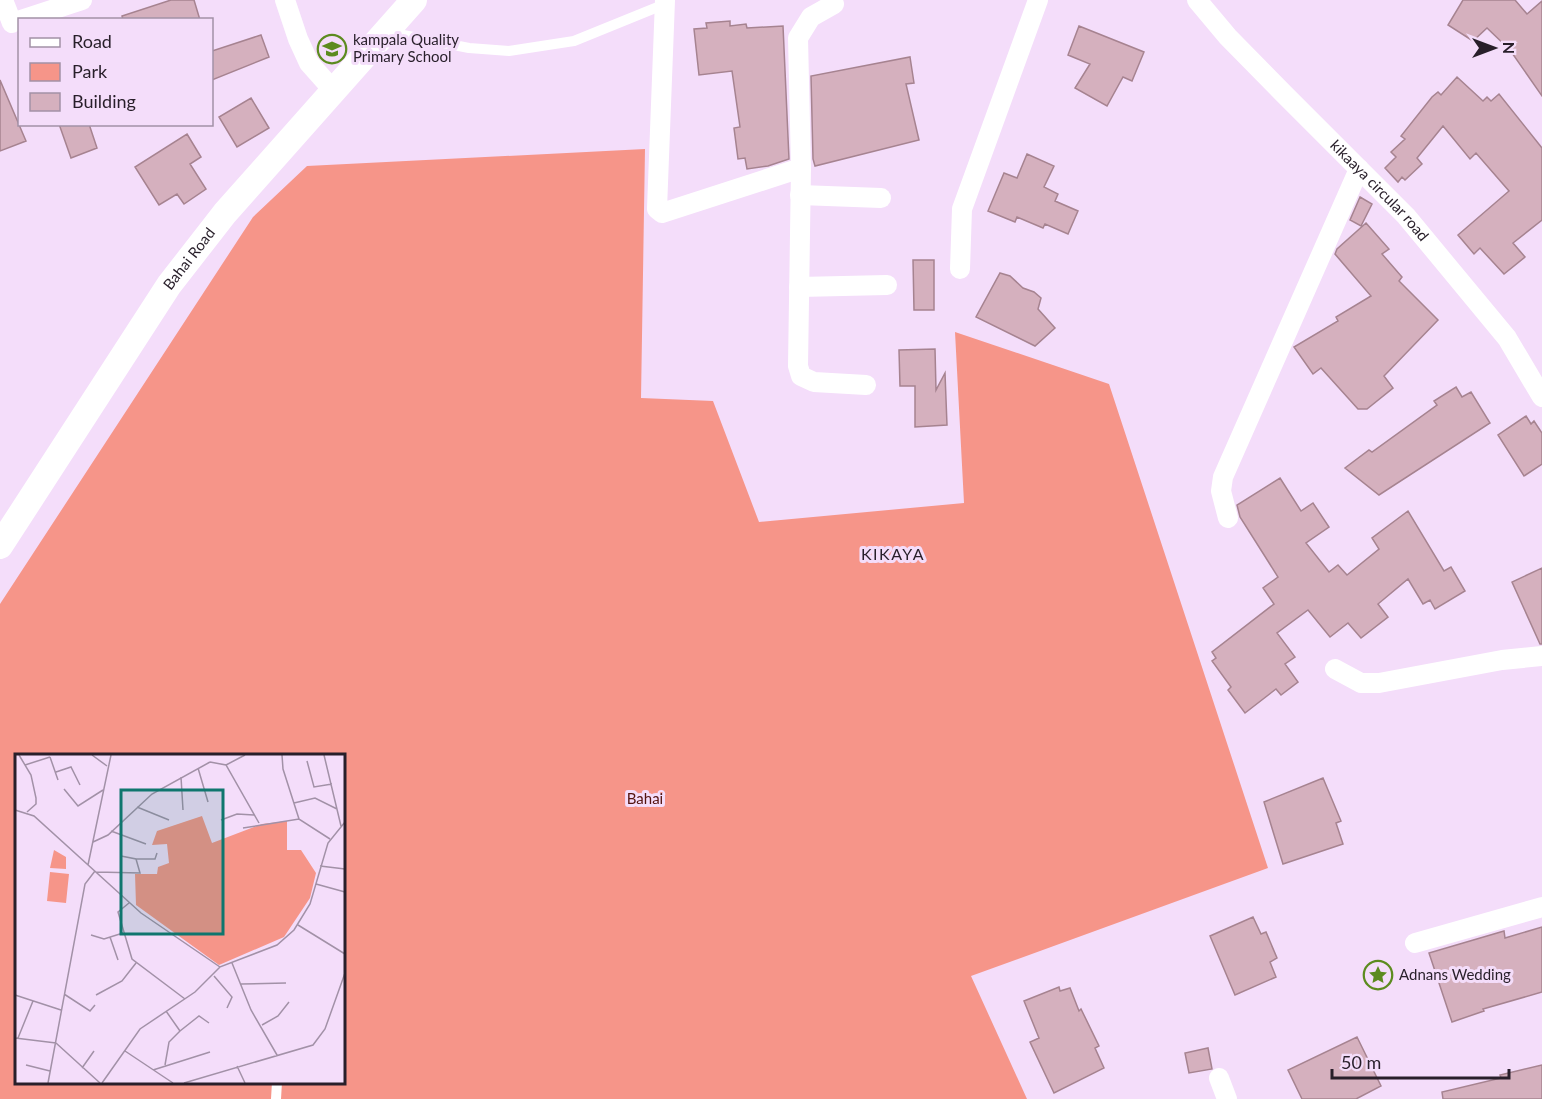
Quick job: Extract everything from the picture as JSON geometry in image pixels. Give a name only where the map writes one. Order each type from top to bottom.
[{"type":"street","points":[[3,0],[13,22]]},
{"type":"street","points":[[26,18],[82,0]]},
{"type":"street","points":[[285,0],[309,63],[333,90]]},
{"type":"street","name":"Bahai Road","points":[[0,546],[168,285],[225,213],[414,0]]},
{"type":"street","points":[[960,269],[962,209],[1038,0]]},
{"type":"street","name":"kikaaya circular road","points":[[1197,0],[1228,37],[1406,216],[1508,338],[1542,397]]},
{"type":"street","points":[[665,2],[657,209],[662,213],[669,212],[801,168]]},
{"type":"street","points":[[834,4],[810,17],[798,38],[801,168],[798,366],[801,376],[814,382],[866,385]]},
{"type":"street","points":[[1228,518],[1221,491],[1222,477],[1359,169]]},
{"type":"street","points":[[800,195],[881,198]]},
{"type":"street","points":[[799,287],[887,285]]},
{"type":"street","points":[[1335,669],[1361,683],[1379,683],[1502,660],[1542,656]]},
{"type":"street","points":[[1415,943],[1542,907]]},
{"type":"street","points":[[1219,1078],[1227,1099]]},
{"type":"lane","points":[[385,31],[469,48],[509,51],[574,41],[665,2]]},
{"type":"lane","points":[[276,1099],[277,1084]]},
{"type":"green space","name":"Bahai","points":[[645,149],[641,398],[713,401],[759,522],[964,503],[955,332],[1109,384],[1268,868],[971,976],[1027,1099],[0,1099],[0,604],[253,217],[307,166]]},
{"type":"building","points":[[171,0],[194,0],[199,18],[122,18],[122,16]]},
{"type":"building","points":[[1463,0],[1515,0],[1527,14],[1542,1],[1542,96],[1510,50],[1487,28],[1473,41],[1448,25]]},
{"type":"building","points":[[730,21],[730,26],[746,24],[747,28],[783,26],[789,159],[768,166],[747,169],[745,158],[738,159],[734,128],[740,127],[732,71],[699,75],[694,29],[707,28],[706,23]]},
{"type":"building","points":[[1079,26],[1144,52],[1132,81],[1123,77],[1107,106],[1075,88],[1090,64],[1068,55]]},
{"type":"building","points":[[261,35],[269,57],[213,80],[213,51]]},
{"type":"building","points":[[910,57],[914,83],[906,84],[919,140],[815,166],[811,76]]},
{"type":"building","points":[[1457,77],[1483,101],[1487,97],[1491,101],[1499,94],[1542,148],[1542,220],[1513,243],[1525,257],[1504,274],[1480,248],[1474,254],[1458,235],[1509,191],[1476,153],[1470,159],[1443,126],[1417,158],[1422,164],[1405,180],[1402,177],[1398,182],[1385,168],[1396,157],[1391,152],[1405,139],[1401,136],[1432,97],[1438,92],[1441,95]]},
{"type":"building","points":[[0,80],[26,141],[0,151]]},
{"type":"building","points":[[251,98],[269,128],[237,147],[219,117]]},
{"type":"building","points":[[60,126],[90,126],[97,148],[71,158]]},
{"type":"building","points":[[187,134],[201,157],[190,164],[206,189],[184,204],[177,194],[159,205],[135,167]]},
{"type":"building","points":[[1027,154],[1054,166],[1044,187],[1058,194],[1055,201],[1078,211],[1068,234],[1045,224],[1043,228],[1017,217],[1015,222],[988,211],[1004,173],[1017,178]]},
{"type":"building","points":[[1360,197],[1372,204],[1361,226],[1350,220]]},
{"type":"building","points":[[1366,223],[1389,249],[1382,254],[1402,277],[1399,281],[1438,320],[1384,376],[1393,388],[1367,409],[1358,409],[1321,368],[1313,374],[1294,347],[1338,321],[1336,317],[1371,296],[1335,254],[1337,249]]},
{"type":"building","points":[[913,260],[934,260],[934,310],[914,310]]},
{"type":"building","points":[[1000,273],[1010,276],[1023,288],[1034,292],[1041,298],[1038,309],[1055,328],[1035,346],[976,317]]},
{"type":"building","points":[[935,349],[936,390],[945,373],[947,425],[915,427],[915,386],[900,386],[899,350]]},
{"type":"building","points":[[1456,387],[1462,397],[1471,392],[1490,423],[1379,495],[1345,468],[1369,450],[1372,452],[1437,405],[1434,401]]},
{"type":"building","points":[[1526,416],[1531,424],[1534,421],[1542,433],[1542,464],[1524,476],[1498,435]]},
{"type":"building","points":[[1280,478],[1301,511],[1313,503],[1329,527],[1306,543],[1329,572],[1338,565],[1347,575],[1379,549],[1372,538],[1408,511],[1444,571],[1451,567],[1465,591],[1435,609],[1430,600],[1423,604],[1408,579],[1378,604],[1388,617],[1361,638],[1348,623],[1330,637],[1308,610],[1277,633],[1295,657],[1285,664],[1298,682],[1281,695],[1276,689],[1245,713],[1228,690],[1231,687],[1212,661],[1216,658],[1212,652],[1274,604],[1263,588],[1278,577],[1240,517],[1237,505]]},
{"type":"building","points":[[1542,568],[1542,644],[1540,644],[1512,582]]},
{"type":"building","points":[[1323,778],[1341,821],[1336,823],[1343,844],[1283,864],[1264,802]]},
{"type":"building","points":[[1253,917],[1261,934],[1266,932],[1277,958],[1270,962],[1276,977],[1235,995],[1210,936]]},
{"type":"building","points":[[1542,927],[1542,992],[1483,1009],[1484,1011],[1452,1022],[1429,953],[1504,931],[1505,938]]},
{"type":"building","points":[[1059,987],[1060,991],[1070,988],[1079,1011],[1081,1009],[1099,1046],[1095,1048],[1104,1068],[1054,1093],[1030,1042],[1039,1038],[1024,1001]]},
{"type":"building","points":[[1357,1037],[1381,1086],[1356,1099],[1302,1099],[1288,1070]]},
{"type":"building","points":[[1208,1048],[1212,1069],[1189,1073],[1185,1053]]},
{"type":"building","points":[[1542,1065],[1542,1099],[1443,1099],[1442,1092],[1501,1078],[1500,1075]]},
{"type":"place","name":"kampala Quality Primary School","points":[[332,49]]},
{"type":"place","name":"Adnans Wedding","points":[[1378,975]]},
{"type":"district","name":"KIKAYA","points":[[893,554]]}]
